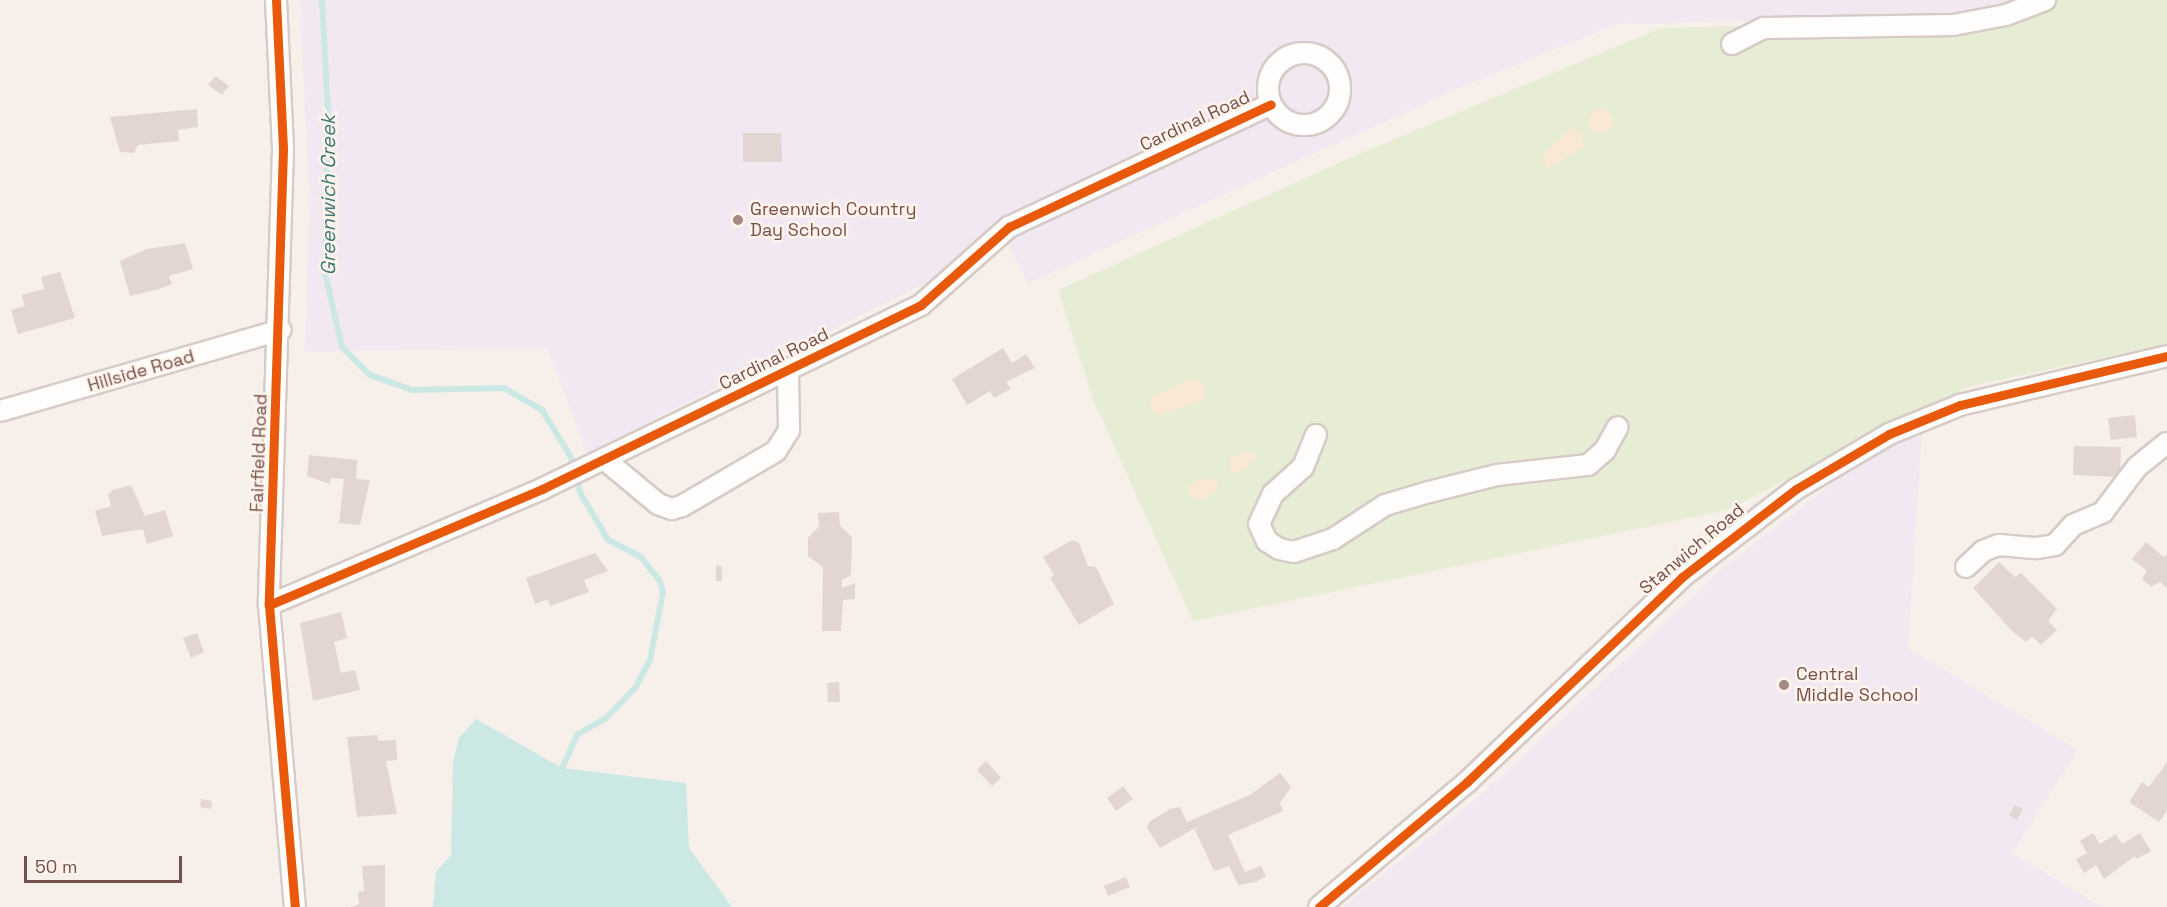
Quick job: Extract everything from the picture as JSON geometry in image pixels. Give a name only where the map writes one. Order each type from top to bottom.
[{"type":"street","name":"Fairfield Road","points":[[276,0],[284,149],[281,330],[269,605],[295,907]]},
{"type":"street","points":[[1732,44],[1764,28],[1953,25],[2006,15],[2045,0]]},
{"type":"street","name":"Cardinal Road","points":[[269,605],[575,473],[921,305],[1009,227],[1270,104]]},
{"type":"street","name":"Hillside Road","points":[[0,411],[281,330]]},
{"type":"street","name":"Stanwich Road","points":[[1319,907],[1467,782],[1682,577],[1796,489],[1889,434],[1960,405],[2167,356]]},
{"type":"street","points":[[604,459],[658,504],[672,509],[682,506],[776,451],[789,430],[788,371]]},
{"type":"street","points":[[1316,435],[1303,466],[1273,494],[1259,524],[1267,541],[1279,549],[1294,552],[1333,539],[1384,505],[1429,492],[1497,475],[1587,465],[1605,450],[1618,427]]},
{"type":"street","points":[[1966,567],[1983,551],[1999,545],[2037,548],[2055,544],[2073,525],[2103,512],[2138,467],[2167,443]]},
{"type":"shaded area","name":"Greenwich Country Day School","points":[[300,0],[2011,0],[1990,9],[1900,17],[1617,24],[1461,87],[1028,283],[1007,242],[587,453],[548,349],[305,351],[309,199]]},
{"type":"shaded area","name":"Central Middle School","points":[[1922,432],[1908,648],[2078,750],[2012,853],[2102,907],[1343,907],[1483,793],[1723,568],[1855,466]]},
{"type":"green space","points":[[2022,0],[2167,0],[2167,344],[1971,386],[1727,510],[1193,621],[1093,399],[1058,290],[1352,157],[1661,28],[1897,22],[1992,13]]},
{"type":"sand","points":[[1601,109],[1609,113],[1613,121],[1609,129],[1601,133],[1593,129],[1589,121],[1593,113]]},
{"type":"sand","points":[[1571,128],[1582,133],[1583,147],[1548,169],[1541,161],[1545,153]]},
{"type":"sand","points":[[1192,378],[1205,383],[1206,399],[1160,415],[1152,411],[1150,401],[1155,396]]},
{"type":"sand","points":[[1248,449],[1256,457],[1240,473],[1232,473],[1229,460]]},
{"type":"sand","points":[[1209,477],[1219,483],[1216,492],[1201,501],[1190,496],[1189,484]]},
{"type":"water","points":[[476,719],[562,768],[686,783],[689,848],[732,907],[433,907],[436,872],[451,855],[453,762],[459,738]]},
{"type":"building","points":[[215,76],[229,86],[222,95],[208,85]]},
{"type":"building","points":[[197,109],[198,127],[178,130],[179,141],[138,145],[134,153],[120,152],[110,117]]},
{"type":"building","points":[[743,133],[781,133],[782,162],[743,162]]},
{"type":"building","points":[[185,243],[193,269],[169,276],[172,284],[130,296],[120,261],[147,249]]},
{"type":"building","points":[[60,272],[75,318],[18,334],[11,310],[25,306],[21,295],[44,289],[41,277]]},
{"type":"building","points":[[1003,348],[1012,363],[1026,354],[1035,368],[1006,382],[1011,389],[994,398],[990,391],[967,405],[952,379]]},
{"type":"building","points":[[2135,415],[2137,437],[2111,440],[2108,418]]},
{"type":"building","points":[[2074,446],[2121,447],[2120,477],[2073,475]]},
{"type":"building","points":[[309,455],[357,460],[356,479],[370,480],[360,525],[339,523],[344,479],[331,478],[330,484],[307,476]]},
{"type":"building","points":[[131,485],[145,516],[165,510],[173,536],[147,544],[143,529],[102,536],[95,511],[111,506],[108,495],[113,490]]},
{"type":"building","points":[[839,512],[840,526],[852,537],[851,575],[842,580],[842,588],[855,583],[855,599],[843,600],[841,631],[822,631],[823,567],[808,556],[808,538],[819,526],[818,513]]},
{"type":"building","points":[[1072,540],[1079,543],[1088,566],[1096,567],[1114,604],[1079,625],[1050,578],[1054,575],[1043,557]]},
{"type":"building","points":[[2146,542],[2164,557],[2167,554],[2167,588],[2160,582],[2151,587],[2142,579],[2147,571],[2132,559]]},
{"type":"building","points":[[595,553],[608,571],[584,580],[589,592],[550,606],[548,599],[535,604],[526,578]]},
{"type":"building","points":[[1999,562],[2015,577],[2021,573],[2057,609],[2048,621],[2057,630],[2041,645],[2032,636],[2026,642],[2012,631],[1973,588]]},
{"type":"building","points":[[716,565],[722,566],[722,581],[716,581]]},
{"type":"building","points":[[341,612],[347,638],[334,642],[341,673],[355,670],[360,690],[313,701],[300,623]]},
{"type":"building","points":[[197,633],[204,652],[191,658],[183,638]]},
{"type":"building","points":[[839,682],[840,702],[828,702],[827,683]]},
{"type":"building","points":[[377,735],[378,741],[396,740],[397,760],[386,761],[397,814],[357,817],[347,737]]},
{"type":"building","points":[[986,761],[1001,778],[992,786],[977,770]]},
{"type":"building","points":[[2167,762],[2167,811],[2159,822],[2129,802],[2142,782],[2149,787]]},
{"type":"building","points":[[1280,773],[1291,787],[1280,803],[1283,811],[1228,835],[1245,872],[1261,866],[1266,876],[1256,882],[1238,885],[1229,866],[1214,871],[1195,830],[1199,826],[1160,848],[1147,828],[1149,822],[1170,809],[1180,807],[1187,822],[1250,795]]},
{"type":"building","points":[[1123,786],[1133,799],[1116,811],[1107,798]]},
{"type":"building","points":[[201,799],[212,801],[211,809],[200,807]]},
{"type":"building","points":[[2015,805],[2023,809],[2017,820],[2009,815]]},
{"type":"building","points":[[2093,833],[2100,844],[2116,834],[2122,844],[2140,833],[2151,851],[2137,859],[2135,856],[2104,879],[2096,865],[2084,873],[2076,859],[2087,853],[2080,841]]},
{"type":"building","points":[[385,865],[385,907],[351,907],[359,904],[358,892],[364,891],[362,866]]},
{"type":"building","points":[[1126,877],[1130,887],[1108,896],[1104,886]]},
{"type":"waterway","name":"Greenwich Creek","points":[[322,0],[328,111],[325,273],[342,347],[370,375],[412,390],[504,388],[542,410],[571,457],[581,494],[608,540],[641,557],[660,581],[663,592],[650,660],[635,688],[606,718],[577,735],[562,768],[565,775]]},
{"type":"cycle path","points":[[276,0],[283,149],[269,605],[295,907]]},
{"type":"cycle path","points":[[269,605],[542,489],[921,305],[1009,227],[1271,104]]},
{"type":"cycle path","points":[[1319,907],[1467,782],[1682,577],[1796,489],[1889,434],[1960,405],[2167,356]]},
{"type":"place","name":"Greenwich Country Day School","points":[[738,220]]},
{"type":"place","name":"Central Middle School","points":[[1784,685]]}]
